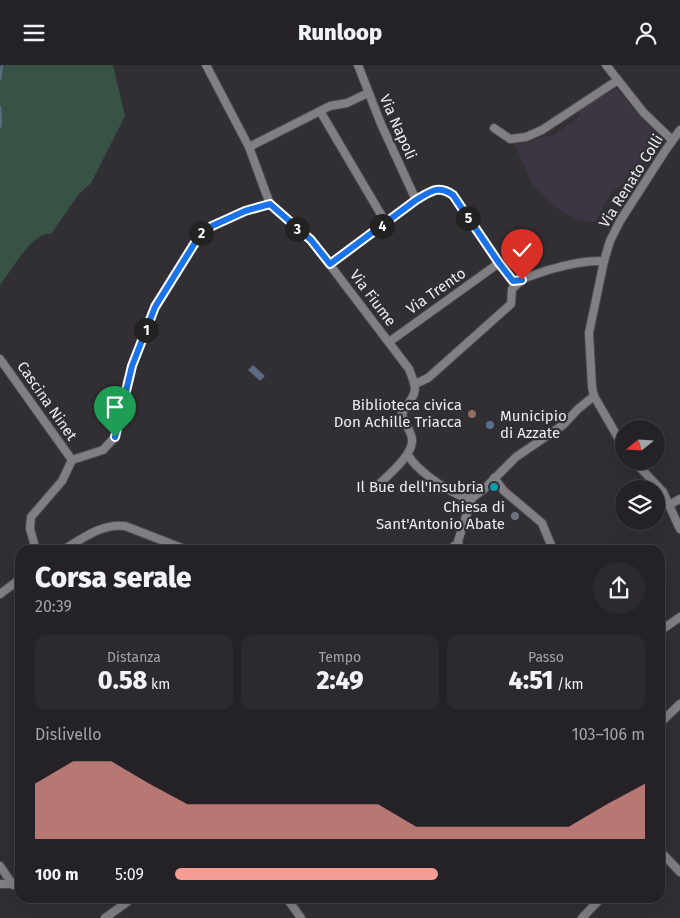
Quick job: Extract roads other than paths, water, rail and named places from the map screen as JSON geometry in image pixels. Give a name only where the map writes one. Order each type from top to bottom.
[{"type":"street","name":"Via Fiume","points":[[206,65],[249,147],[270,204],[311,240],[409,369],[415,384]]},
{"type":"street","name":"Via Napoli","points":[[358,65],[368,93],[416,200]]},
{"type":"street","points":[[606,65],[644,113],[672,140]]},
{"type":"street","points":[[494,128],[510,139],[526,137],[554,122],[618,80]]},
{"type":"street","points":[[249,147],[330,106],[347,103],[368,93]]},
{"type":"street","points":[[320,111],[386,223]]},
{"type":"street","name":"Via Renato Colli","points":[[594,396],[589,333],[610,241],[620,221],[680,130]]},
{"type":"street","points":[[330,264],[416,200],[431,191],[439,189],[446,190],[453,195],[513,281],[522,280],[549,270],[595,260],[604,261]]},
{"type":"street","points":[[35,545],[30,529],[31,517],[62,481],[72,460],[103,450],[115,437],[132,366],[155,307],[201,233],[245,211],[270,204]]},
{"type":"street","name":"Via Trento","points":[[389,342],[499,263]]},
{"type":"street","points":[[375,488],[408,455],[412,440],[402,413],[414,394],[415,384],[428,378],[511,304],[512,289],[522,280]]},
{"type":"street","name":"Cascina Ninet","points":[[0,359],[72,460]]},
{"type":"street","points":[[459,545],[458,541],[472,498],[484,489],[516,457],[563,425],[594,396],[615,433]]},
{"type":"street","points":[[408,455],[410,460],[428,476],[458,495],[472,498]]},
{"type":"street","points":[[642,470],[662,493],[680,529]]},
{"type":"street","points":[[494,478],[510,497],[542,523],[551,545]]},
{"type":"street","points":[[669,505],[680,499]]},
{"type":"street","points":[[72,545],[96,531],[114,524],[174,545]]},
{"type":"street","points":[[0,594],[15,583]]},
{"type":"street","points":[[665,628],[680,617]]},
{"type":"street","points":[[672,623],[680,628]]},
{"type":"street","points":[[665,718],[680,703]]},
{"type":"street","points":[[665,856],[680,872]]},
{"type":"street","points":[[0,866],[15,883]]},
{"type":"street","points":[[0,884],[15,885]]},
{"type":"street","points":[[105,918],[126,903]]},
{"type":"street","points":[[290,903],[301,918]]},
{"type":"street","points":[[582,918],[596,903]]},
{"type":"water","points":[[253,365],[265,376],[260,381],[248,370]]},
{"type":"waterway","points":[[0,79],[2,65]]},
{"type":"waterway","points":[[0,107],[0,127]]},
{"type":"place","name":"Biblioteca civica Don Achille Triacca","points":[[472,414]]},
{"type":"place","name":"Municipio di Azzate","points":[[490,425]]},
{"type":"place","name":"Il Bue dell'Insubria","points":[[494,487]]},
{"type":"place","name":"Chiesa di Sant'Antonio Abate","points":[[515,516]]}]
